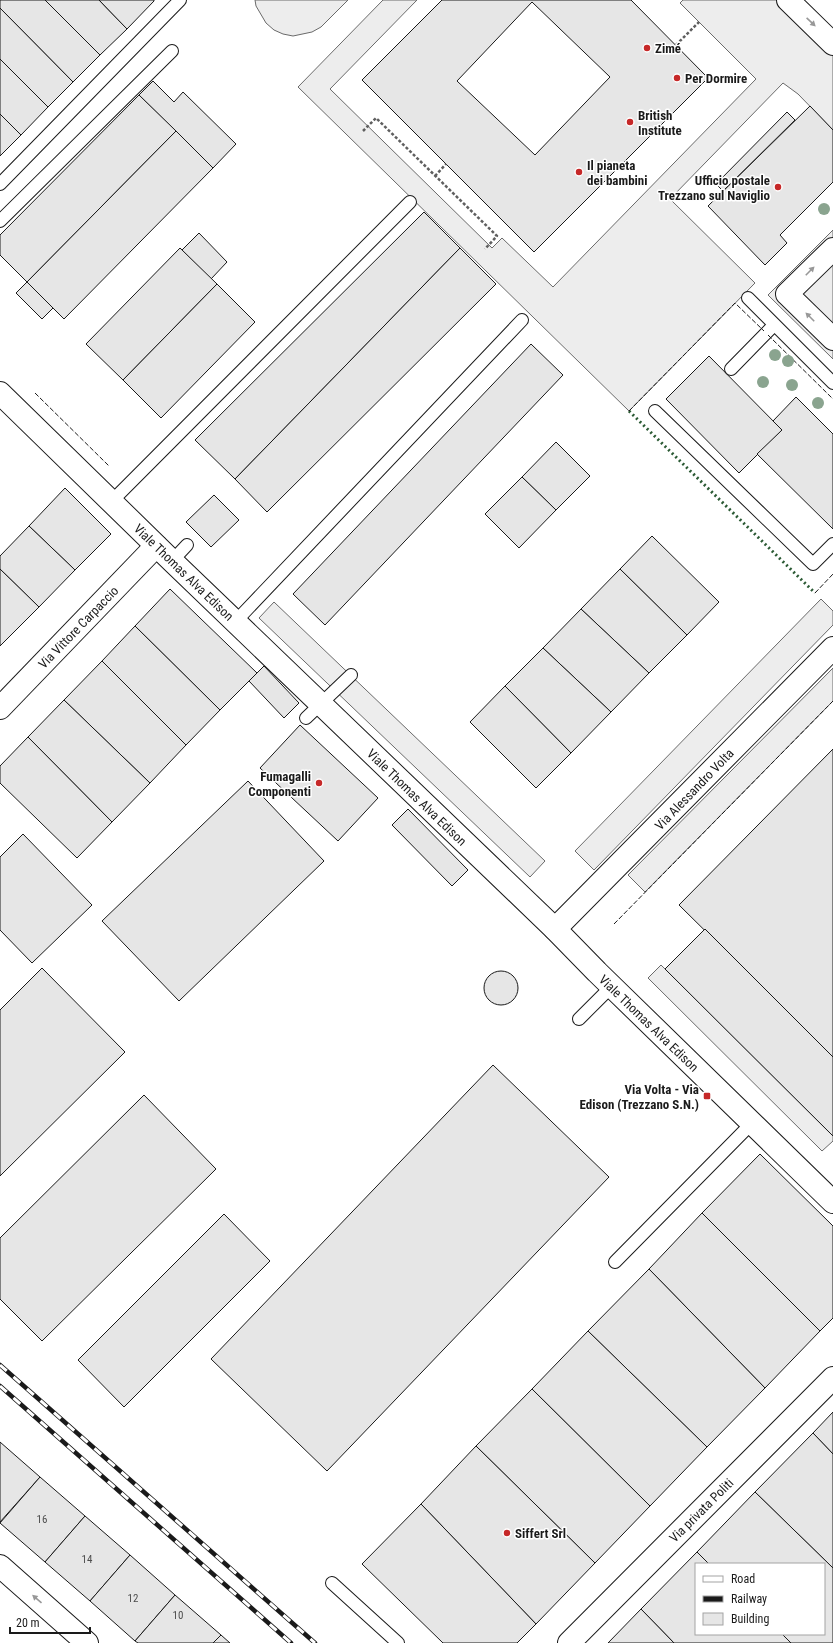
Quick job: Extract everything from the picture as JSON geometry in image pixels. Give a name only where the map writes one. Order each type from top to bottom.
[{"type":"street","points":[[788,0],[833,44]]},
{"type":"street","points":[[833,248],[787,294],[833,340]]},
{"type":"street","name":"Viale Thomas Alva Edison","points":[[0,393],[156,546],[236,621],[314,711],[555,929],[752,1123],[831,1197]]},
{"type":"street","name":"Via Vittore Carpaccio","points":[[0,708],[156,546]]},
{"type":"street","name":"Via Alessandro Volta","points":[[555,929],[833,648]]},
{"type":"street","name":"Via privata Politi","points":[[569,1643],[833,1378]]},
{"type":"street","points":[[0,1566],[87,1643]]},
{"type":"lane","points":[[0,184],[180,0]]},
{"type":"lane","points":[[0,221],[172,51]]},
{"type":"lane","points":[[111,502],[410,202]]},
{"type":"lane","points":[[748,298],[833,383]]},
{"type":"lane","points":[[236,621],[522,320]]},
{"type":"lane","points":[[731,369],[774,325]]},
{"type":"lane","points":[[655,411],[813,564],[833,544]]},
{"type":"lane","points":[[172,561],[187,545]]},
{"type":"lane","points":[[314,711],[351,675]]},
{"type":"lane","points":[[579,1019],[612,986]]},
{"type":"lane","points":[[615,1262],[752,1123]]},
{"type":"lane","points":[[332,1583],[398,1643]]},
{"type":"path","points":[[676,46],[699,22]]},
{"type":"path","points":[[363,131],[376,118],[497,236],[485,249]]},
{"type":"path","points":[[435,176],[446,164]]},
{"type":"shaded area","points":[[255,0],[348,0],[321,27],[312,32],[293,36],[274,30],[266,23],[256,6]]},
{"type":"shaded area","points":[[383,0],[417,0],[330,89],[492,248],[502,238],[553,287],[756,79],[680,3],[683,0],[777,0],[833,55],[833,130],[798,94],[783,83],[670,199],[755,283],[629,411],[298,87]]},
{"type":"shaded area","points":[[833,230],[833,359],[768,295]]},
{"type":"shaded area","points":[[821,599],[833,611],[833,625],[594,870],[575,851]]},
{"type":"shaded area","points":[[274,602],[545,861],[530,877],[259,618]]},
{"type":"shaded area","points":[[833,668],[833,701],[645,892],[628,875]]},
{"type":"shaded area","points":[[661,965],[833,1136],[833,1141],[822,1151],[648,978]]},
{"type":"building","points":[[0,0],[45,0],[100,55],[73,82],[0,8]]},
{"type":"building","points":[[45,0],[99,0],[127,29],[100,55]]},
{"type":"building","points":[[99,0],[154,0],[154,1],[127,29]]},
{"type":"building","points":[[442,0],[631,0],[708,78],[534,252],[362,80]],"holes":[[[532,2],[610,77],[535,155],[457,81]]]},
{"type":"building","points":[[0,8],[73,82],[48,107],[0,59]]},
{"type":"building","points":[[0,59],[48,107],[21,135],[0,114]]},
{"type":"building","points":[[153,81],[174,102],[183,92],[236,144],[213,168],[139,95]]},
{"type":"building","points":[[139,95],[176,131],[27,282],[0,255],[0,235]]},
{"type":"building","name":"Ufficio postale Trezzano sul Naviglio","points":[[810,106],[833,130],[833,182],[780,235],[787,243],[765,265],[708,206]]},
{"type":"building","points":[[787,112],[795,120],[723,191],[716,184]]},
{"type":"building","points":[[0,114],[21,135],[0,156]]},
{"type":"building","points":[[176,131],[213,168],[64,319],[27,282]]},
{"type":"building","points":[[424,212],[460,248],[235,479],[195,440]]},
{"type":"building","points":[[199,233],[227,262],[211,279],[182,250]]},
{"type":"building","points":[[180,248],[217,284],[123,380],[86,344]]},
{"type":"building","points":[[460,248],[496,284],[267,512],[235,479]]},
{"type":"building","points":[[27,282],[53,308],[42,319],[16,293]]},
{"type":"building","points":[[217,284],[255,322],[161,418],[123,380]]},
{"type":"building","points":[[531,344],[563,375],[325,625],[293,594]]},
{"type":"building","points":[[709,356],[782,430],[739,473],[666,399]]},
{"type":"building","points":[[796,397],[833,434],[833,529],[757,454],[782,430],[773,421]]},
{"type":"building","points":[[556,442],[590,476],[556,510],[522,477]]},
{"type":"building","points":[[522,477],[556,510],[519,548],[485,514]]},
{"type":"building","points":[[65,488],[111,534],[75,570],[29,526]]},
{"type":"building","points":[[214,495],[239,520],[211,547],[186,522]]},
{"type":"building","points":[[29,526],[75,570],[39,607],[0,569],[0,556]]},
{"type":"building","points":[[652,536],[719,602],[687,635],[620,569]]},
{"type":"building","points":[[0,569],[39,607],[0,646]]},
{"type":"building","points":[[620,569],[687,635],[649,673],[581,609]]},
{"type":"building","points":[[170,589],[257,673],[220,710],[135,626]]},
{"type":"building","points":[[581,609],[649,673],[611,712],[543,648]]},
{"type":"building","points":[[135,626],[220,710],[186,745],[102,661]]},
{"type":"building","points":[[543,648],[611,712],[571,753],[505,686]]},
{"type":"building","points":[[102,661],[186,745],[150,783],[64,700]]},
{"type":"building","points":[[264,666],[299,703],[284,718],[249,681]]},
{"type":"building","points":[[505,686],[571,753],[536,788],[470,722]]},
{"type":"building","points":[[64,700],[150,783],[112,822],[28,737]]},
{"type":"building","name":"Fumagalli Componenti","points":[[300,725],[378,798],[338,841],[260,768]]},
{"type":"building","points":[[28,737],[112,822],[77,858],[0,783],[0,766]]},
{"type":"building","points":[[833,749],[833,1057],[679,905]]},
{"type":"building","points":[[248,781],[324,861],[179,1001],[102,921]]},
{"type":"building","points":[[408,809],[468,870],[452,886],[392,825]]},
{"type":"building","points":[[23,834],[92,905],[32,963],[0,930],[0,857]]},
{"type":"building","points":[[705,929],[833,1057],[833,1136],[665,969]]},
{"type":"building","points":[[42,968],[125,1052],[0,1176],[0,1010]]},
{"type":"building","points":[[498,971],[504,971],[513,976],[517,982],[517,994],[513,1000],[504,1005],[498,1005],[489,1000],[484,991],[484,985],[489,976]]},
{"type":"building","points":[[493,1065],[609,1177],[327,1471],[211,1359]]},
{"type":"building","points":[[144,1095],[216,1169],[42,1341],[0,1299],[0,1238]]},
{"type":"building","points":[[760,1154],[833,1226],[833,1318],[820,1331],[702,1213]]},
{"type":"building","points":[[702,1213],[820,1331],[765,1388],[649,1269]]},
{"type":"building","points":[[224,1214],[270,1261],[124,1407],[78,1360]]},
{"type":"building","points":[[649,1269],[765,1388],[707,1447],[588,1331]]},
{"type":"building","points":[[588,1331],[707,1447],[650,1506],[532,1389]]},
{"type":"building","points":[[532,1389],[650,1506],[595,1563],[476,1446]]},
{"type":"building","points":[[833,1412],[833,1454],[813,1433]]},
{"type":"building","points":[[813,1433],[833,1454],[833,1568],[755,1492]]},
{"type":"building","points":[[0,1442],[40,1477],[0,1522]]},
{"type":"building","name":"Siffert Srl","points":[[476,1446],[595,1563],[536,1624],[421,1504]]},
{"type":"building","points":[[40,1477],[85,1516],[45,1562],[0,1523]]},
{"type":"building","points":[[755,1492],[833,1568],[833,1643],[791,1643],[783,1635],[825,1635],[825,1563],[708,1563],[697,1552]]},
{"type":"building","points":[[421,1504],[536,1624],[517,1643],[443,1643],[362,1564]]},
{"type":"building","points":[[85,1516],[130,1555],[90,1601],[45,1562]]},
{"type":"building","points":[[697,1552],[708,1563],[695,1563],[695,1635],[783,1635],[791,1643],[674,1643],[641,1609]]},
{"type":"building","points":[[130,1555],[175,1595],[135,1641],[90,1601]]},
{"type":"building","points":[[175,1595],[221,1635],[213,1643],[138,1643],[135,1641]]},
{"type":"building","points":[[641,1609],[674,1643],[608,1643]]},
{"type":"building","points":[[221,1635],[230,1643],[213,1643]]},
{"type":"railway","points":[[0,1365],[315,1643]]},
{"type":"railway","points":[[0,1386],[291,1643]]},
{"type":"hedge","points":[[629,411],[815,593]]},
{"type":"fence","points":[[629,411],[735,303],[764,331]]},
{"type":"fence","points":[[768,335],[833,399]]},
{"type":"fence","points":[[35,393],[109,466]]},
{"type":"fence","points":[[815,593],[833,574]]},
{"type":"fence","points":[[614,924],[833,701]]},
{"type":"place","name":"Zimé","points":[[647,48]]},
{"type":"place","name":"Per Dormire","points":[[677,78]]},
{"type":"place","name":"British Institute","points":[[630,122]]},
{"type":"place","name":"Il pianeta dei bambini","points":[[579,172]]},
{"type":"place","name":"Ufficio postale Trezzano sul Naviglio","points":[[778,187]]},
{"type":"place","name":"Fumagalli Componenti","points":[[319,783]]},
{"type":"place","name":"Via Volta - Via Edison (Trezzano S.N.)","points":[[707,1096]]},
{"type":"place","name":"Siffert Srl","points":[[507,1533]]}]
